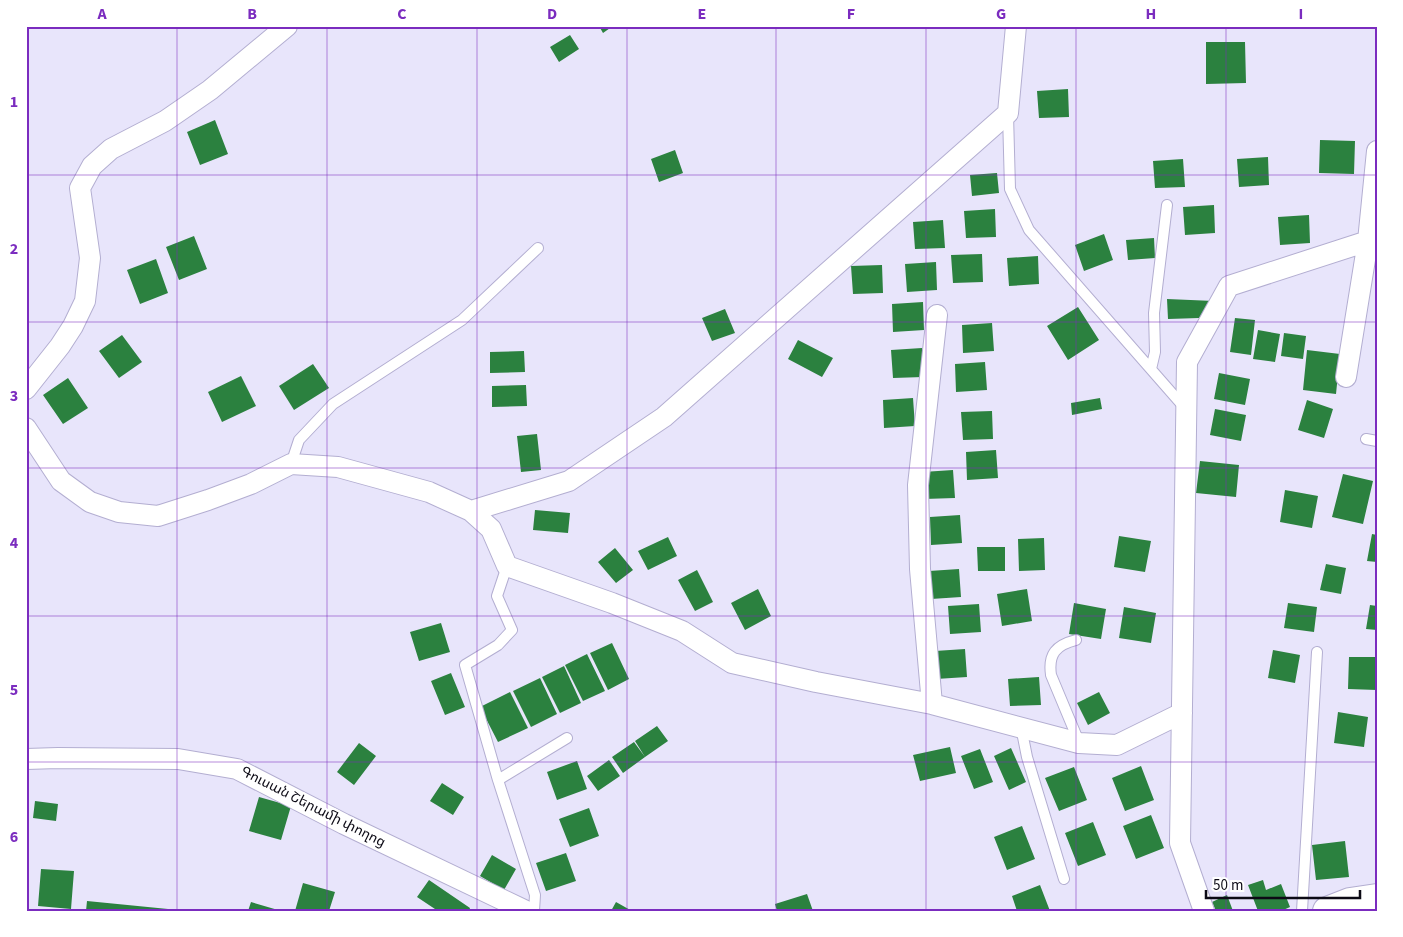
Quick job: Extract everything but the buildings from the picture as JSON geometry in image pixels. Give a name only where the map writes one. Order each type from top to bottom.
[{"type":"street","points":[[26,389],[60,346],[85,302],[90,258],[80,188],[92,166],[111,149],[165,121],[210,90],[287,26]]},
{"type":"street","points":[[471,511],[569,481],[664,417],[1008,113],[1016,26]]},
{"type":"street","points":[[1346,376],[1368,241],[1377,151]]},
{"type":"street","points":[[1204,911],[1180,843],[1187,362],[1229,286],[1368,241]]},
{"type":"street","points":[[932,704],[920,569],[918,485],[937,315]]},
{"type":"street","points":[[26,428],[61,481],[90,502],[119,512],[158,516],[243,487],[291,464],[338,468],[429,492],[471,511],[491,530],[507,566],[612,603],[682,631],[732,663],[816,682],[932,704],[1079,743],[1117,745],[1182,713]]},
{"type":"street","name":"Գուսան Շերամի փողոց","points":[[26,759],[178,758],[237,769],[344,824],[526,911]]},
{"type":"street","points":[[1327,911],[1350,902],[1377,898]]},
{"type":"lane","points":[[1008,113],[1010,188],[1029,230],[1186,410]]},
{"type":"lane","points":[[1151,369],[1155,352],[1154,313],[1167,205]]},
{"type":"lane","points":[[291,464],[298,440],[333,404],[462,320],[538,248]]},
{"type":"lane","points":[[1366,439],[1377,441]]},
{"type":"lane","points":[[507,566],[497,596],[512,630],[498,644],[465,665],[498,780],[535,895],[534,911]]},
{"type":"lane","points":[[1076,640],[1062,644],[1051,658],[1049,665],[1051,676],[1079,743]]},
{"type":"lane","points":[[1302,911],[1317,652]]},
{"type":"lane","points":[[1021,727],[1027,757],[1064,879]]},
{"type":"lane","points":[[498,780],[567,738]]}]
